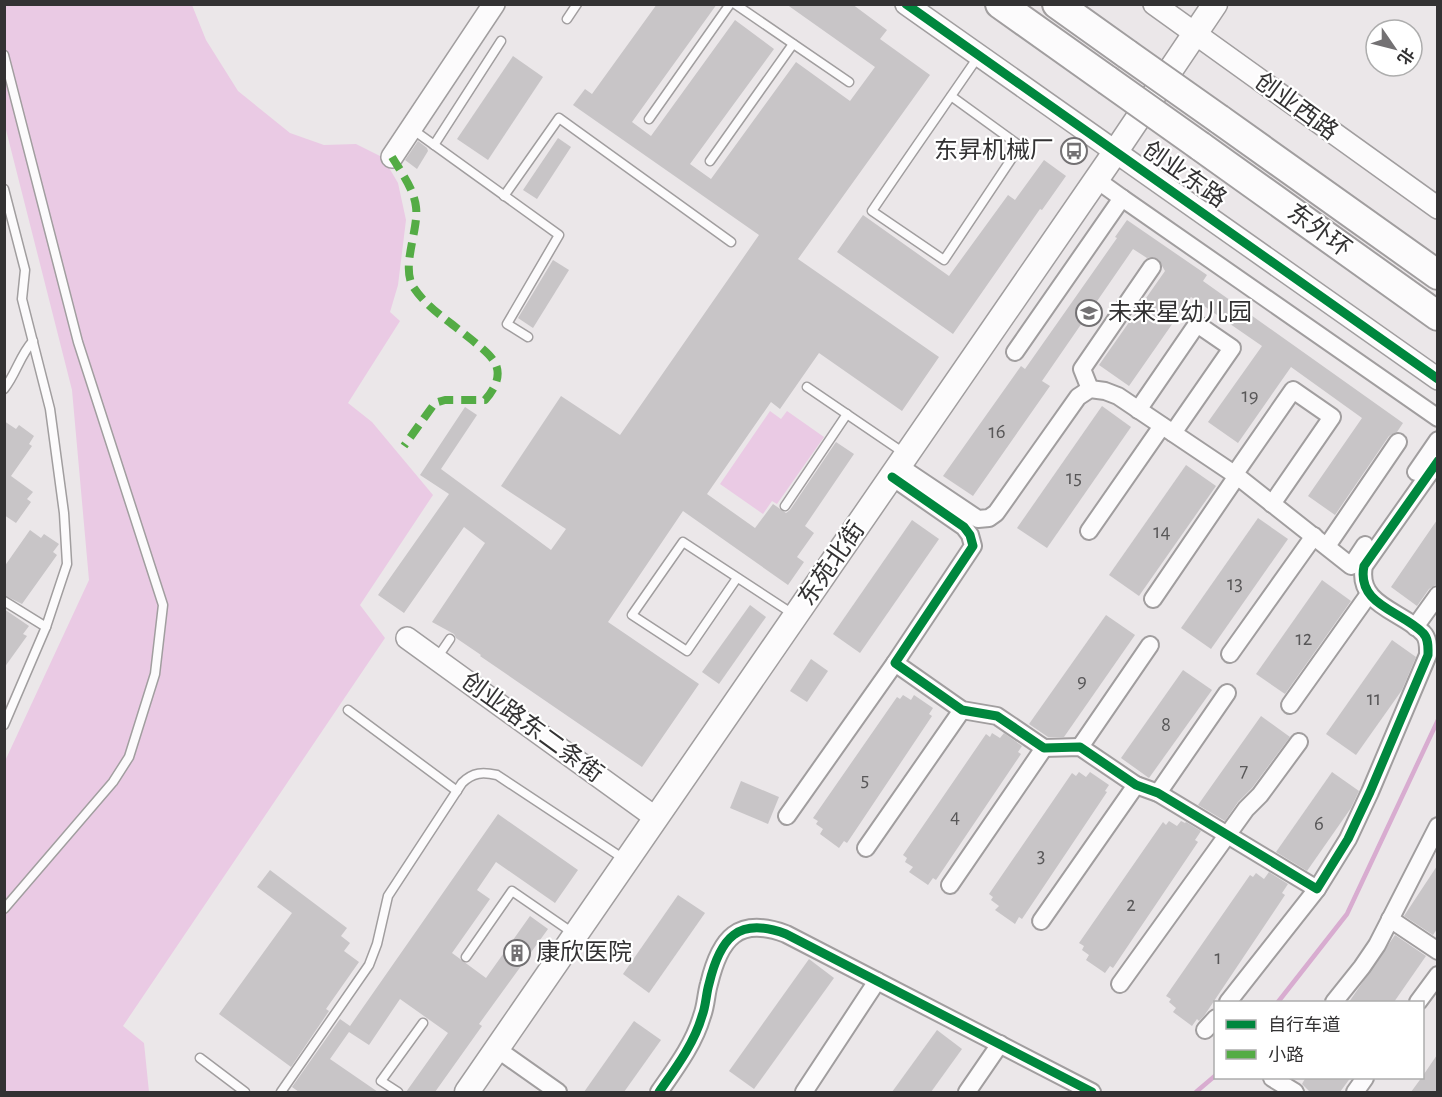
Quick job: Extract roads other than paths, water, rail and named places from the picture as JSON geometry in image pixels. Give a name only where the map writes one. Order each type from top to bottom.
[{"type":"highway","name":"东外环","points":[[1000,4],[1437,316]]},
{"type":"highway","name":"东外环","points":[[1057,4],[1437,276]]},
{"type":"main road","name":"东苑北街","points":[[467,1092],[1097,180],[1215,4]]},
{"type":"street","points":[[392,157],[494,4]]},
{"type":"street","name":"创业东路","points":[[906,4],[1437,380]]},
{"type":"street","name":"创业西路","points":[[1154,4],[1437,208]]},
{"type":"street","points":[[1097,180],[1437,418]]},
{"type":"street","points":[[1015,352],[1122,198]]},
{"type":"street","points":[[1090,389],[1082,369],[1152,267]]},
{"type":"street","points":[[1089,531],[1232,348],[1197,324],[1138,410]]},
{"type":"street","points":[[787,816],[1078,397],[1090,389],[1118,396],[1236,476],[1357,570],[1369,594],[1423,633],[1428,643],[1428,656],[1348,839],[1317,889],[1228,1001]]},
{"type":"street","points":[[1153,599],[1293,390],[1332,417],[1272,504]]},
{"type":"street","points":[[1357,570],[1437,441]]},
{"type":"street","points":[[1230,654],[1398,442]]},
{"type":"street","points":[[1357,570],[1364,566],[1437,461]]},
{"type":"street","points":[[899,466],[978,519],[989,518],[996,513]]},
{"type":"street","points":[[899,466],[964,527],[970,535],[973,546]]},
{"type":"street","points":[[1290,705],[1369,594]]},
{"type":"street","points":[[1415,627],[1437,595]]},
{"type":"street","name":"创业路东二条街","points":[[407,638],[656,818]]},
{"type":"street","points":[[1080,747],[1150,645]]},
{"type":"street","points":[[895,663],[962,710],[997,716],[1044,748],[1080,747],[1136,785],[1158,793],[1317,889]]},
{"type":"street","points":[[1158,793],[1227,693]]},
{"type":"street","points":[[866,848],[962,710]]},
{"type":"street","points":[[1120,984],[1246,808],[1260,795],[1299,742]]},
{"type":"street","points":[[950,885],[1044,748]]},
{"type":"street","points":[[1041,921],[1136,785]]},
{"type":"street","points":[[1335,1001],[1377,945],[1437,826]]},
{"type":"street","points":[[1390,919],[1437,952],[1434,958],[1437,960]]},
{"type":"street","points":[[659,1092],[690,1044],[702,1016],[709,982],[723,946],[735,933],[749,927],[775,930],[1092,1092]]},
{"type":"street","points":[[1419,1001],[1437,975]]},
{"type":"street","points":[[804,1092],[877,981]]},
{"type":"street","points":[[968,1092],[1000,1044]]},
{"type":"street","points":[[497,1049],[558,1092]]},
{"type":"street","points":[[1275,1079],[1295,1092]]},
{"type":"street","points":[[1354,1092],[1364,1079]]},
{"type":"lane","points":[[567,19],[577,4]]},
{"type":"lane","points":[[649,119],[733,4],[849,82]]},
{"type":"lane","points":[[434,145],[501,41]]},
{"type":"lane","points":[[710,161],[793,44]]},
{"type":"lane","points":[[4,55],[78,342],[163,605],[155,674],[129,757],[113,782],[4,909]]},
{"type":"lane","points":[[951,96],[1020,146],[944,260],[872,211],[951,96],[979,56]]},
{"type":"lane","points":[[504,196],[559,118],[731,242]]},
{"type":"lane","points":[[411,129],[559,235],[507,324],[528,337]]},
{"type":"lane","points":[[4,189],[25,270],[22,299],[50,409],[64,513],[67,564],[46,627],[4,725]]},
{"type":"lane","points":[[4,229],[13,221]]},
{"type":"lane","points":[[4,389],[12,379],[25,350],[33,341]]},
{"type":"lane","points":[[807,387],[847,414],[899,466]]},
{"type":"lane","points":[[785,506],[847,414]]},
{"type":"lane","points":[[737,578],[687,651],[632,615],[683,542],[795,616]]},
{"type":"lane","points":[[4,601],[46,627]]},
{"type":"lane","points":[[436,659],[450,639]]},
{"type":"lane","points":[[348,710],[457,791]]},
{"type":"lane","points":[[281,1092],[369,965],[377,944],[388,896],[468,777],[477,773],[497,776],[627,861]]},
{"type":"lane","points":[[466,957],[512,891],[575,935]]},
{"type":"lane","points":[[398,1092],[381,1081],[423,1023]]},
{"type":"lane","points":[[200,1058],[245,1092]]},
{"type":"waterway","points":[[1279,1001],[1347,914],[1438,720]]},
{"type":"waterway","points":[[1196,1092],[1214,1077]]},
{"type":"place","name":"东昇机械厂","points":[[1074,151]]},
{"type":"place","name":"未来星幼儿园","points":[[1089,313]]},
{"type":"place","name":"康欣医院","points":[[517,953]]}]
